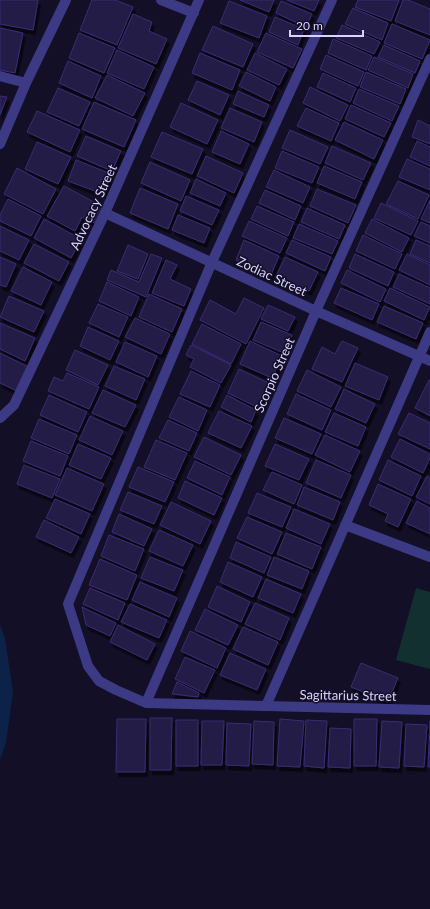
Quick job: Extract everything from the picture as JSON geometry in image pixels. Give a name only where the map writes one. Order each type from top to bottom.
[{"type":"street","points":[[0,144],[26,83],[66,0]]},
{"type":"street","points":[[161,0],[194,13]]},
{"type":"street","name":"Advocacy Street","points":[[0,418],[14,405],[105,213],[199,0]]},
{"type":"street","points":[[146,703],[116,690],[100,680],[88,666],[68,604],[212,262],[332,0]]},
{"type":"street","name":"Scorpio Street","points":[[146,703],[316,311],[430,60]]},
{"type":"street","points":[[0,76],[26,83]]},
{"type":"street","name":"Zodiac Street","points":[[105,213],[316,311],[430,361]]},
{"type":"street","points":[[266,706],[430,332]]},
{"type":"street","points":[[345,525],[430,557]]},
{"type":"street","name":"Sagittarius Street","points":[[146,703],[430,710]]},
{"type":"green space","points":[[416,588],[430,592],[430,669],[396,660]]},
{"type":"water","points":[[0,625],[5,639],[13,692],[6,743],[0,760]]},
{"type":"building","points":[[0,0],[38,0],[33,30],[0,24]]},
{"type":"building","points":[[92,0],[115,0],[133,7],[117,45],[80,30]]},
{"type":"building","points":[[240,0],[274,0],[269,12]]},
{"type":"building","points":[[287,0],[319,0],[314,11]]},
{"type":"building","points":[[358,0],[399,0],[391,21],[355,7]]},
{"type":"building","points":[[403,0],[408,0],[430,9],[430,35],[395,21]]},
{"type":"building","points":[[229,1],[267,16],[259,38],[220,23]]},
{"type":"building","points":[[281,1],[312,14],[306,27],[276,13]]},
{"type":"building","points":[[353,8],[388,23],[382,40],[345,24]]},
{"type":"building","points":[[133,14],[152,22],[149,31],[167,39],[156,64],[118,48]]},
{"type":"building","points":[[275,17],[304,29],[298,45],[269,32]]},
{"type":"building","points":[[392,24],[430,40],[422,59],[384,43]]},
{"type":"building","points":[[342,25],[380,42],[374,54],[336,38]]},
{"type":"building","points":[[213,26],[253,44],[243,67],[202,50]]},
{"type":"building","points":[[0,28],[23,33],[15,73],[0,70]]},
{"type":"building","points":[[79,33],[115,48],[104,73],[69,58]]},
{"type":"building","points":[[266,33],[302,49],[293,68],[257,52]]},
{"type":"building","points":[[333,39],[372,56],[366,70],[328,53]]},
{"type":"building","points":[[384,45],[420,61],[415,73],[378,57]]},
{"type":"building","points":[[117,50],[154,67],[144,89],[107,73]]},
{"type":"building","points":[[200,53],[240,70],[232,90],[192,73]]},
{"type":"building","points":[[255,53],[287,69],[279,85],[247,70]]},
{"type":"building","points":[[326,55],[364,72],[358,86],[320,69]]},
{"type":"building","points":[[374,57],[413,74],[408,88],[368,70]]},
{"type":"building","points":[[68,61],[101,76],[92,98],[59,83]]},
{"type":"building","points":[[246,72],[276,87],[270,101],[239,86]]},
{"type":"building","points":[[366,72],[406,89],[400,104],[360,87]]},
{"type":"building","points":[[323,73],[356,88],[350,102],[317,87]]},
{"type":"building","points":[[107,75],[145,93],[133,116],[95,98]]},
{"type":"building","points":[[197,81],[229,95],[220,115],[188,100]]},
{"type":"building","points":[[310,87],[348,105],[340,121],[303,103]]},
{"type":"building","points":[[58,88],[90,102],[79,126],[47,112]]},
{"type":"building","points":[[359,89],[399,106],[392,121],[353,103]]},
{"type":"building","points":[[238,91],[269,105],[264,117],[233,104]]},
{"type":"building","points":[[0,96],[7,97],[0,115]]},
{"type":"building","points":[[94,102],[136,120],[124,147],[82,129]]},
{"type":"building","points":[[181,103],[218,120],[207,144],[170,127]]},
{"type":"building","points":[[351,105],[391,123],[384,137],[345,119]]},
{"type":"building","points":[[230,108],[262,122],[254,142],[221,128]]},
{"type":"building","points":[[306,108],[339,123],[331,141],[297,126]]},
{"type":"building","points":[[37,111],[80,130],[70,152],[27,132]]},
{"type":"building","points":[[418,120],[430,126],[430,144],[412,137]]},
{"type":"building","points":[[344,122],[383,140],[374,159],[335,140]]},
{"type":"building","points":[[290,130],[328,147],[320,164],[282,148]]},
{"type":"building","points":[[221,131],[249,144],[240,164],[212,152]]},
{"type":"building","points":[[162,132],[203,149],[192,174],[151,157]]},
{"type":"building","points":[[86,136],[121,151],[112,171],[77,156]]},
{"type":"building","points":[[417,141],[430,147],[430,166],[410,157]]},
{"type":"building","points":[[37,142],[71,157],[58,184],[25,169]]},
{"type":"building","points":[[332,146],[371,163],[363,180],[325,163]]},
{"type":"building","points":[[282,151],[319,167],[312,183],[275,168]]},
{"type":"building","points":[[206,156],[243,173],[234,193],[197,176]]},
{"type":"building","points":[[407,159],[430,169],[430,190],[399,177]]},
{"type":"building","points":[[76,160],[111,174],[103,194],[68,181]]},
{"type":"building","points":[[150,162],[190,180],[181,201],[141,183]]},
{"type":"building","points":[[324,166],[362,182],[355,199],[317,183]]},
{"type":"building","points":[[17,168],[56,189],[43,214],[4,194]]},
{"type":"building","points":[[274,170],[310,187],[303,203],[266,187]]},
{"type":"building","points":[[196,179],[226,193],[220,206],[190,193]]},
{"type":"building","points":[[398,181],[429,195],[418,219],[386,204]]},
{"type":"building","points":[[64,186],[105,208],[97,224],[82,217],[75,231],[47,216]]},
{"type":"building","points":[[140,188],[178,204],[168,229],[130,213]]},
{"type":"building","points":[[317,189],[356,205],[348,223],[310,206]]},
{"type":"building","points":[[265,190],[301,206],[295,220],[259,203]]},
{"type":"building","points":[[186,196],[219,210],[212,225],[180,211]]},
{"type":"building","points":[[8,199],[41,216],[31,236],[0,221],[0,215]]},
{"type":"building","points":[[430,200],[430,223],[421,219]]},
{"type":"building","points":[[381,203],[418,221],[411,235],[374,218]]},
{"type":"building","points":[[257,206],[294,222],[288,236],[251,219]]},
{"type":"building","points":[[307,208],[345,225],[339,239],[301,222]]},
{"type":"building","points":[[178,215],[210,228],[204,243],[172,230]]},
{"type":"building","points":[[44,219],[81,239],[71,258],[34,238]]},
{"type":"building","points":[[372,219],[409,238],[402,252],[365,233]]},
{"type":"building","points":[[249,221],[287,238],[280,253],[242,236]]},
{"type":"building","points":[[421,222],[430,226],[430,243],[414,236]]},
{"type":"building","points":[[299,224],[338,241],[332,254],[293,238]]},
{"type":"building","points":[[0,226],[29,240],[19,260],[0,251]]},
{"type":"building","points":[[363,235],[402,254],[395,269],[356,251]]},
{"type":"building","points":[[244,240],[279,256],[271,275],[236,260]]},
{"type":"building","points":[[292,240],[331,257],[325,271],[286,253]]},
{"type":"building","points":[[416,240],[430,246],[430,263],[410,254]]},
{"type":"building","points":[[34,244],[69,262],[59,281],[24,263]]},
{"type":"building","points":[[128,245],[148,254],[138,279],[117,271]]},
{"type":"building","points":[[151,254],[162,258],[146,297],[107,280],[111,270],[139,282]]},
{"type":"building","points":[[355,254],[394,272],[388,286],[349,268]]},
{"type":"building","points":[[407,254],[430,265],[430,285],[399,270]]},
{"type":"building","points":[[0,257],[16,264],[6,287],[0,285]]},
{"type":"building","points":[[285,257],[318,272],[309,291],[276,276]]},
{"type":"building","points":[[166,260],[177,265],[170,279],[191,289],[184,306],[152,293]]},
{"type":"building","points":[[23,267],[52,282],[41,305],[11,291]]},
{"type":"building","points":[[347,270],[386,289],[380,302],[341,283]]},
{"type":"building","points":[[399,274],[430,288],[430,304],[393,287]]},
{"type":"building","points":[[107,282],[139,297],[131,316],[99,301]]},
{"type":"building","points":[[341,288],[379,304],[372,320],[334,303]]},
{"type":"building","points":[[390,288],[430,307],[424,320],[384,301]]},
{"type":"building","points":[[149,294],[182,309],[172,332],[139,317]]},
{"type":"building","points":[[9,296],[44,311],[34,332],[0,317]]},
{"type":"building","points":[[244,298],[264,308],[246,344],[200,320],[210,300],[236,314]]},
{"type":"building","points":[[98,304],[128,317],[119,337],[89,323]]},
{"type":"building","points":[[268,305],[295,317],[288,331],[261,319]]},
{"type":"building","points":[[384,306],[423,323],[416,339],[377,322]]},
{"type":"building","points":[[135,318],[170,334],[161,354],[125,337]]},
{"type":"building","points":[[261,322],[292,335],[284,353],[253,340]]},
{"type":"building","points":[[0,323],[35,338],[25,361],[0,349]]},
{"type":"building","points":[[202,324],[241,344],[231,364],[192,344]]},
{"type":"building","points":[[88,327],[119,341],[110,360],[80,346]]},
{"type":"building","points":[[250,341],[282,356],[272,378],[240,364]]},
{"type":"building","points":[[342,341],[358,348],[342,382],[312,369],[322,347],[335,354]]},
{"type":"building","points":[[125,342],[157,356],[148,377],[116,362]]},
{"type":"building","points":[[191,345],[231,365],[221,383],[190,367],[194,359],[186,355]]},
{"type":"building","points":[[75,350],[108,365],[98,385],[66,370]]},
{"type":"building","points":[[0,353],[31,368],[19,392],[0,383]]},
{"type":"building","points":[[355,363],[388,377],[379,400],[345,386]]},
{"type":"building","points":[[114,366],[145,379],[136,400],[105,386]]},
{"type":"building","points":[[239,369],[271,384],[259,408],[228,393]]},
{"type":"building","points":[[307,370],[341,387],[331,407],[297,391]]},
{"type":"building","points":[[191,371],[220,385],[210,407],[180,394]]},
{"type":"building","points":[[67,373],[99,387],[89,409],[48,391],[54,377],[63,381]]},
{"type":"building","points":[[430,380],[430,416],[415,408]]},
{"type":"building","points":[[344,389],[375,404],[366,423],[335,409]]},
{"type":"building","points":[[103,390],[136,405],[125,427],[92,413]]},
{"type":"building","points":[[296,394],[331,410],[322,430],[287,414]]},
{"type":"building","points":[[49,395],[87,412],[78,432],[40,415]]},
{"type":"building","points":[[227,395],[256,410],[251,422],[221,407]]},
{"type":"building","points":[[179,397],[207,410],[198,431],[169,417]]},
{"type":"building","points":[[219,411],[252,426],[241,448],[208,433]]},
{"type":"building","points":[[334,413],[366,427],[358,446],[325,432]]},
{"type":"building","points":[[409,413],[430,423],[430,449],[398,434]]},
{"type":"building","points":[[90,416],[123,431],[112,455],[79,440]]},
{"type":"building","points":[[284,418],[321,434],[312,454],[275,438]]},
{"type":"building","points":[[39,419],[77,435],[69,454],[31,438]]},
{"type":"building","points":[[168,420],[197,433],[189,451],[159,438]]},
{"type":"building","points":[[325,435],[360,451],[350,472],[315,455]]},
{"type":"building","points":[[204,437],[241,455],[231,475],[194,457]]},
{"type":"building","points":[[400,439],[430,454],[430,458],[423,473],[391,457]]},
{"type":"building","points":[[156,440],[187,453],[175,480],[144,467]]},
{"type":"building","points":[[31,441],[68,456],[60,476],[23,461]]},
{"type":"building","points":[[78,444],[111,458],[101,479],[69,465]]},
{"type":"building","points":[[275,444],[309,459],[299,480],[265,466]]},
{"type":"building","points":[[316,460],[351,475],[341,498],[306,483]]},
{"type":"building","points":[[388,460],[421,476],[412,496],[379,480]]},
{"type":"building","points":[[195,461],[230,477],[222,495],[187,478]]},
{"type":"building","points":[[24,465],[60,479],[52,498],[17,484]]},
{"type":"building","points":[[138,467],[174,482],[165,502],[129,487]]},
{"type":"building","points":[[67,468],[104,484],[92,511],[55,495]]},
{"type":"building","points":[[272,472],[302,485],[294,504],[263,490]]},
{"type":"building","points":[[427,476],[430,478],[430,504],[416,497]]},
{"type":"building","points":[[185,481],[222,498],[214,515],[178,498]]},
{"type":"building","points":[[378,484],[411,499],[398,527],[385,521],[388,514],[369,505]]},
{"type":"building","points":[[304,487],[340,502],[333,520],[297,505]]},
{"type":"building","points":[[128,492],[162,506],[154,524],[120,510]]},
{"type":"building","points":[[257,493],[291,507],[282,527],[248,513]]},
{"type":"building","points":[[55,499],[90,514],[81,534],[46,518]]},
{"type":"building","points":[[417,501],[430,508],[430,534],[406,523]]},
{"type":"building","points":[[171,502],[211,521],[200,544],[160,525]]},
{"type":"building","points":[[294,509],[330,524],[321,544],[286,528]]},
{"type":"building","points":[[119,514],[152,529],[144,546],[112,532]]},
{"type":"building","points":[[247,517],[282,532],[272,554],[237,538]]},
{"type":"building","points":[[44,520],[79,537],[71,553],[36,537]]},
{"type":"building","points":[[159,530],[193,545],[183,566],[149,551]]},
{"type":"building","points":[[286,533],[321,547],[312,569],[277,554]]},
{"type":"building","points":[[109,535],[144,549],[135,571],[101,556]]},
{"type":"building","points":[[236,542],[271,557],[264,573],[230,558]]},
{"type":"building","points":[[150,557],[183,570],[174,591],[141,578]]},
{"type":"building","points":[[274,557],[309,571],[302,589],[267,575]]},
{"type":"building","points":[[100,559],[137,575],[127,600],[89,585]]},
{"type":"building","points":[[228,562],[262,577],[253,597],[220,582]]},
{"type":"building","points":[[266,579],[301,594],[293,613],[258,598]]},
{"type":"building","points":[[140,582],[177,598],[169,617],[132,600]]},
{"type":"building","points":[[217,586],[250,602],[241,622],[208,607]]},
{"type":"building","points":[[90,588],[125,603],[118,620],[83,604]]},
{"type":"building","points":[[255,603],[289,618],[280,640],[245,624]]},
{"type":"building","points":[[130,604],[167,620],[159,638],[121,622]]},
{"type":"building","points":[[82,607],[116,623],[110,636],[86,625]]},
{"type":"building","points":[[205,609],[238,625],[228,645],[195,630]]},
{"type":"building","points":[[118,625],[155,644],[147,660],[110,642]]},
{"type":"building","points":[[243,627],[278,642],[268,665],[233,649]]},
{"type":"building","points":[[190,631],[226,648],[217,668],[181,651]]},
{"type":"building","points":[[230,653],[266,669],[257,690],[220,675]]},
{"type":"building","points":[[185,657],[215,670],[204,693],[175,679]]},
{"type":"building","points":[[361,663],[398,678],[388,702],[351,687]]},
{"type":"building","points":[[177,682],[199,693],[198,697],[172,694]]},
{"type":"building","points":[[150,718],[172,718],[171,770],[150,770]]},
{"type":"building","points":[[117,719],[146,719],[145,772],[116,772]]},
{"type":"building","points":[[280,719],[304,721],[300,767],[277,766]]},
{"type":"building","points":[[354,719],[377,719],[376,766],[354,766]]},
{"type":"building","points":[[176,720],[198,720],[198,766],[176,766]]},
{"type":"building","points":[[306,720],[327,721],[324,768],[304,766]]},
{"type":"building","points":[[202,721],[224,721],[222,765],[201,765]]},
{"type":"building","points":[[254,721],[274,722],[273,765],[252,764]]},
{"type":"building","points":[[382,721],[402,722],[399,768],[379,767]]},
{"type":"building","points":[[430,721],[430,767],[428,767]]},
{"type":"building","points":[[227,723],[251,724],[249,766],[226,765]]},
{"type":"building","points":[[406,724],[427,725],[424,767],[404,766]]},
{"type":"building","points":[[330,728],[351,729],[350,768],[328,767]]}]
